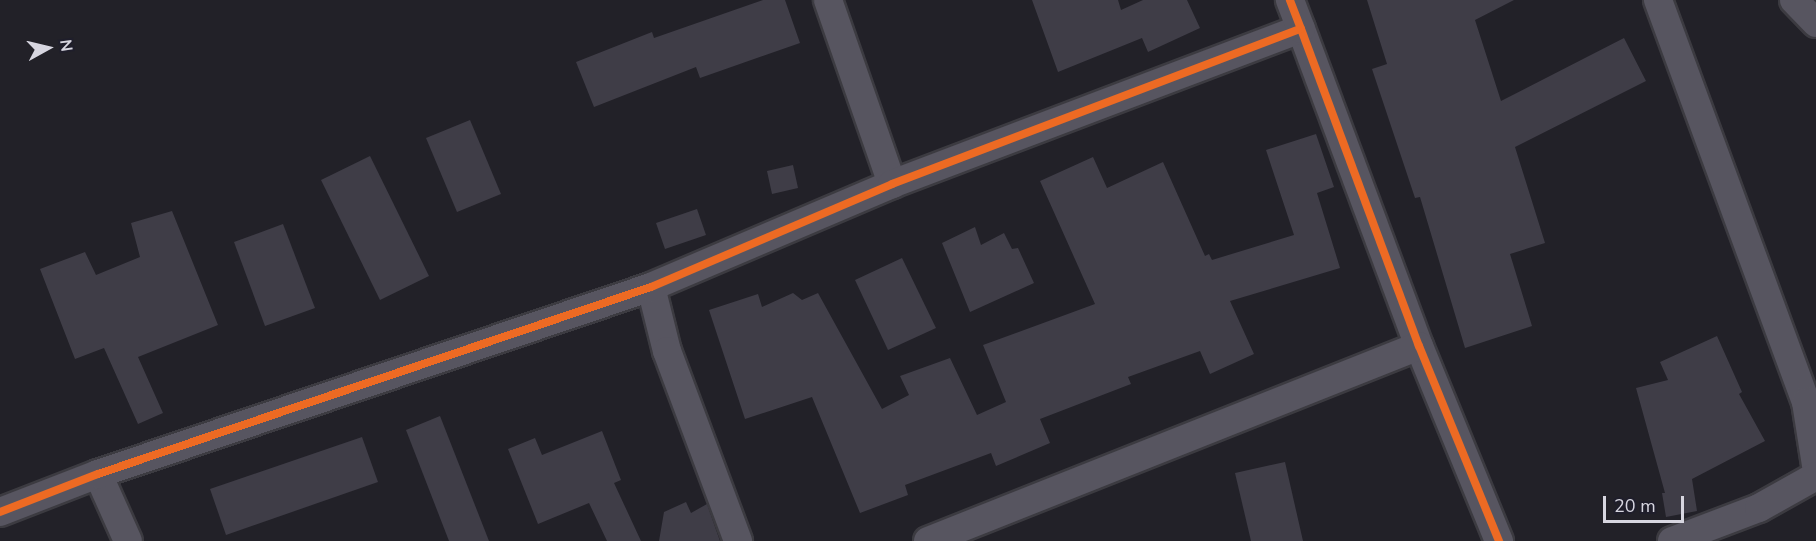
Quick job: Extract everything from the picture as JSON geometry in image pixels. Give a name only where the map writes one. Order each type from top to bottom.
[{"type":"street","points":[[828,0],[892,184]]},
{"type":"street","points":[[1290,0],[1419,346],[1498,541]]},
{"type":"street","points":[[1658,0],[1806,402],[1816,465]]},
{"type":"street","points":[[1794,0],[1816,23]]},
{"type":"street","points":[[0,512],[98,474],[651,288],[892,184],[1301,29]]},
{"type":"street","points":[[651,288],[667,351],[738,541]]},
{"type":"street","points":[[928,541],[1419,346]]},
{"type":"street","points":[[98,474],[128,541]]},
{"type":"street","points":[[1672,541],[1759,508],[1816,476]]},
{"type":"building","points":[[763,0],[785,0],[800,43],[700,78],[696,67],[594,107],[576,62],[652,32],[654,38]]},
{"type":"building","points":[[1032,0],[1118,0],[1121,10],[1143,0],[1187,0],[1200,28],[1148,52],[1142,38],[1058,72]]},
{"type":"building","points":[[1367,0],[1514,0],[1475,20],[1501,101],[1624,38],[1646,81],[1515,147],[1545,243],[1510,254],[1532,326],[1465,348],[1420,197],[1415,198],[1372,69],[1387,64]]},
{"type":"building","points":[[470,120],[501,194],[457,212],[426,138]]},
{"type":"building","points":[[1316,134],[1334,187],[1317,193],[1340,268],[1230,301],[1254,354],[1210,374],[1200,351],[1128,377],[1131,384],[1040,419],[1050,443],[996,466],[991,453],[905,485],[908,495],[860,513],[812,397],[745,419],[709,310],[758,294],[762,307],[793,293],[802,300],[818,293],[882,409],[909,395],[900,376],[950,358],[977,415],[1006,402],[983,345],[1095,304],[1040,181],[1093,157],[1107,188],[1163,162],[1205,256],[1209,254],[1212,260],[1294,235],[1266,150]]},
{"type":"building","points":[[370,156],[429,276],[380,300],[321,180]]},
{"type":"building","points":[[793,165],[798,188],[772,194],[767,171]]},
{"type":"building","points":[[697,209],[706,235],[665,249],[656,223]]},
{"type":"building","points":[[172,211],[218,325],[138,357],[163,413],[138,424],[104,348],[75,359],[40,269],[85,252],[96,275],[140,257],[131,223]]},
{"type":"building","points":[[283,224],[315,308],[265,326],[234,242]]},
{"type":"building","points":[[975,227],[981,245],[1004,233],[1012,249],[1018,248],[1034,283],[970,312],[942,243]]},
{"type":"building","points":[[902,258],[936,328],[888,350],[855,280]]},
{"type":"building","points":[[1717,336],[1742,392],[1739,394],[1765,441],[1692,479],[1697,511],[1666,517],[1662,493],[1665,493],[1636,388],[1668,380],[1660,362]]},
{"type":"building","points":[[440,416],[489,541],[449,541],[406,430]]},
{"type":"building","points":[[602,431],[621,480],[614,483],[641,541],[607,541],[589,503],[538,524],[508,449],[535,438],[542,455]]},
{"type":"building","points":[[362,437],[378,482],[226,535],[210,489]]},
{"type":"building","points":[[1285,462],[1303,541],[1251,541],[1235,473]]},
{"type":"building","points":[[686,502],[691,513],[707,504],[720,541],[659,541],[664,512]]},
{"type":"cycle path","points":[[0,512],[98,474],[651,287],[892,184],[1301,29],[1290,0]]},
{"type":"cycle path","points":[[1301,29],[1419,346],[1499,541]]}]
